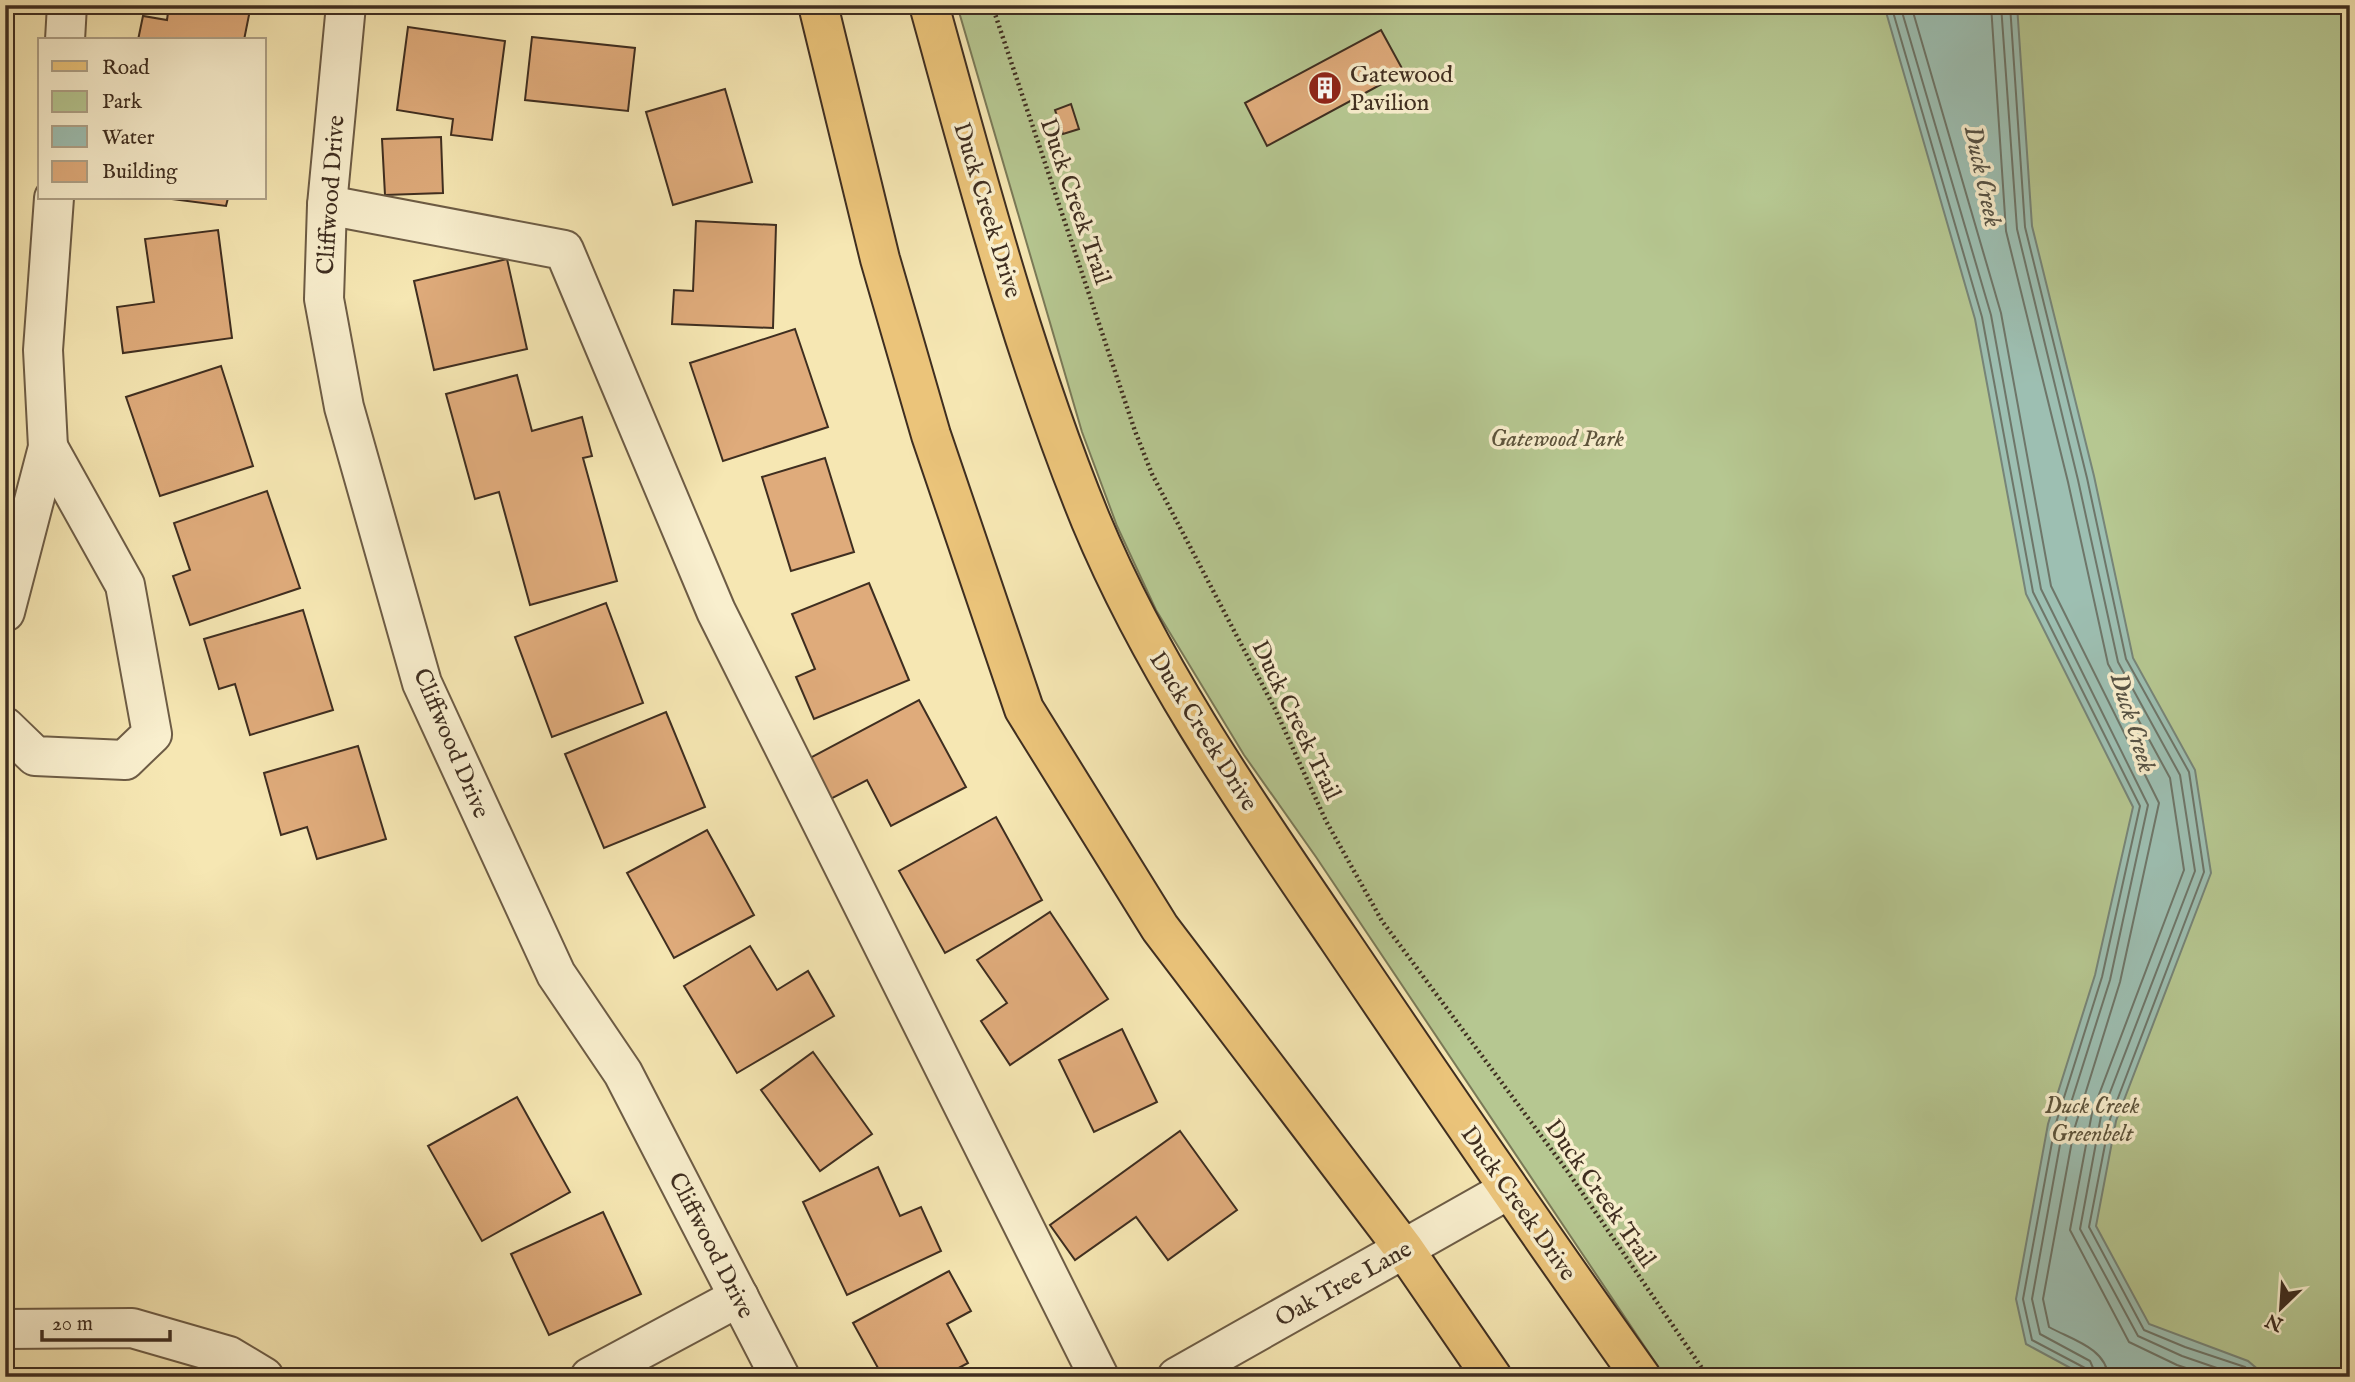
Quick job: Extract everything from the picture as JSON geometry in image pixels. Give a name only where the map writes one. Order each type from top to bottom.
[{"type":"main road","points":[[818,5],[880,259],[920,398],[1024,709],[1160,928],[1404,1249],[1492,1377]]},
{"type":"main road","name":"Duck Creek Drive","points":[[929,5],[979,184],[1044,391],[1092,522],[1153,649],[1282,855],[1508,1190],[1641,1377]]},
{"type":"street","points":[[65,38],[67,5]]},
{"type":"street","name":"Cliffwood Drive","points":[[346,5],[327,205],[324,299],[344,407],[422,683],[556,974],[623,1073],[780,1377]]},
{"type":"street","points":[[5,611],[48,447],[43,350],[54,200]]},
{"type":"street","points":[[327,205],[564,250],[716,611],[1099,1377]]},
{"type":"street","points":[[5,727],[35,756],[125,760],[152,734],[125,585],[48,447]]},
{"type":"street","name":"Oak Tree Lane","points":[[1177,1377],[1508,1190]]},
{"type":"street","points":[[590,1377],[739,1297]]},
{"type":"street","points":[[5,1329],[132,1328],[229,1356],[264,1377]]},
{"type":"path","name":"Duck Creek Trail","points":[[992,5],[1135,431],[1153,474],[1275,709],[1326,821],[1382,921],[1568,1172],[1709,1377]]},
{"type":"green space","points":[[957,5],[2350,5],[2350,1377],[1665,1377],[1316,857],[1244,755],[1156,610],[1117,526],[1082,432]]},
{"type":"water","name":"Duck Creek","points":[[1884,5],[2017,5],[2032,226],[2094,476],[2133,658],[2195,770],[2211,873],[2116,1121],[2096,1226],[2149,1324],[2248,1361],[2267,1377],[2087,1377],[2026,1344],[2016,1299],[2048,1124],[2095,975],[2133,807],[2026,594],[1975,319]]},
{"type":"building","points":[[169,5],[251,5],[244,38],[138,38],[143,16],[167,20]]},
{"type":"building","points":[[408,27],[505,41],[492,140],[451,135],[453,119],[397,110]]},
{"type":"building","name":"Gatewood Pavilion","points":[[1381,30],[1404,72],[1267,146],[1245,103]]},
{"type":"building","points":[[532,37],[635,48],[628,111],[525,100]]},
{"type":"building","points":[[725,89],[752,182],[673,205],[646,112]]},
{"type":"building","points":[[1071,104],[1079,129],[1063,134],[1055,110]]},
{"type":"building","points":[[441,137],[443,193],[385,195],[382,139]]},
{"type":"building","points":[[180,200],[228,200],[226,206]]},
{"type":"building","points":[[696,221],[776,225],[773,328],[672,324],[674,290],[693,291]]},
{"type":"building","points":[[218,230],[232,338],[123,353],[117,307],[154,302],[145,239]]},
{"type":"building","points":[[507,259],[527,349],[434,370],[414,281]]},
{"type":"building","points":[[795,329],[828,427],[723,461],[690,363]]},
{"type":"building","points":[[221,366],[253,466],[160,496],[126,397]]},
{"type":"building","points":[[517,375],[532,431],[582,417],[592,456],[583,458],[617,581],[530,605],[499,492],[475,499],[446,394]]},
{"type":"building","points":[[825,458],[854,552],[791,571],[762,477]]},
{"type":"building","points":[[267,491],[300,588],[190,625],[173,576],[190,570],[174,523]]},
{"type":"building","points":[[869,583],[909,680],[814,719],[796,677],[815,669],[792,614]]},
{"type":"building","points":[[606,603],[643,703],[552,737],[515,637]]},
{"type":"building","points":[[303,610],[333,710],[250,735],[235,684],[219,689],[204,639]]},
{"type":"building","points":[[919,700],[966,787],[891,826],[867,780],[817,806],[795,766]]},
{"type":"building","points":[[666,712],[705,807],[604,848],[565,754]]},
{"type":"building","points":[[358,746],[386,839],[317,859],[307,827],[281,835],[264,773]]},
{"type":"building","points":[[996,817],[1042,900],[945,953],[899,871]]},
{"type":"building","points":[[707,830],[754,915],[674,958],[627,873]]},
{"type":"building","points":[[1050,912],[1108,999],[1010,1065],[981,1021],[1007,1003],[977,960]]},
{"type":"building","points":[[750,946],[777,990],[808,971],[834,1016],[737,1073],[684,986]]},
{"type":"building","points":[[1122,1029],[1157,1102],[1094,1132],[1059,1060]]},
{"type":"building","points":[[813,1052],[872,1134],[820,1171],[761,1090]]},
{"type":"building","points":[[517,1097],[570,1192],[482,1241],[428,1146]]},
{"type":"building","points":[[1180,1131],[1237,1210],[1168,1260],[1136,1217],[1075,1260],[1050,1225]]},
{"type":"building","points":[[878,1167],[900,1216],[921,1207],[941,1251],[847,1295],[803,1202]]},
{"type":"building","points":[[603,1212],[641,1294],[549,1335],[511,1254]]},
{"type":"building","points":[[949,1271],[971,1311],[947,1324],[968,1363],[942,1377],[883,1377],[853,1323]]},
{"type":"place","name":"Gatewood Pavilion","points":[[1325,88]]},
{"type":"park label","name":"Gatewood Park","points":[[1557,438]]},
{"type":"park label","name":"Duck Creek Greenbelt","points":[[2092,1119]]}]
